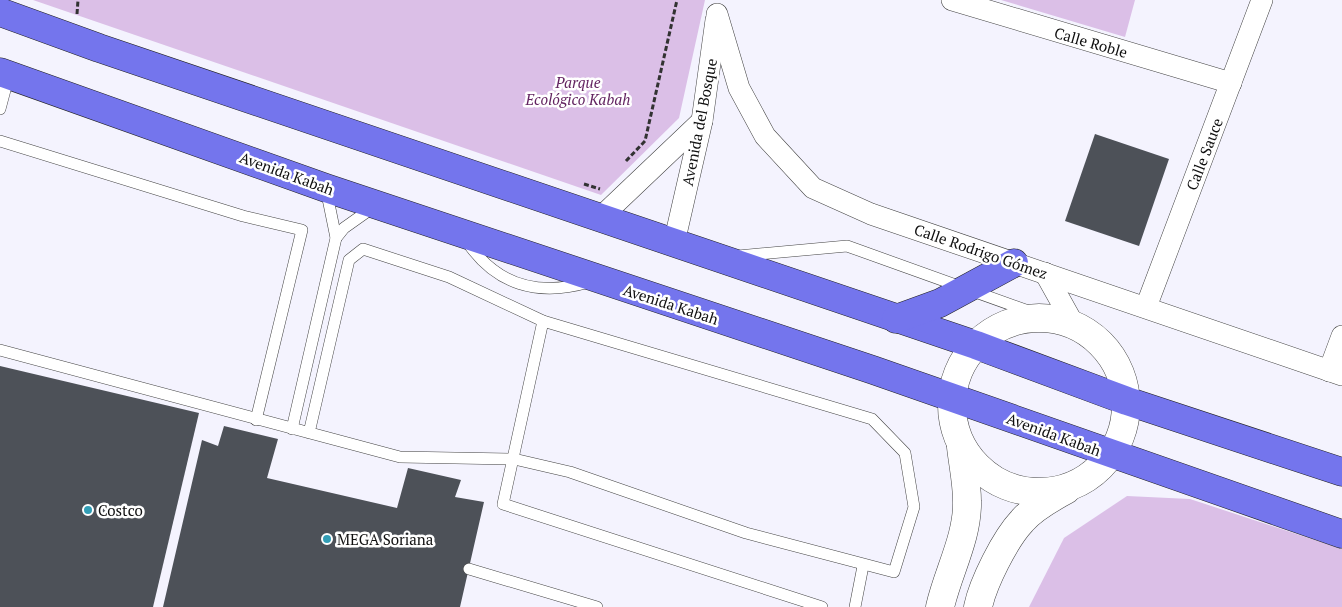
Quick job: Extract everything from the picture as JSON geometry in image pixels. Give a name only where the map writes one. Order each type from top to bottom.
[{"type":"main road","points":[[0,12],[109,52],[976,345],[1127,400],[1342,472]]},
{"type":"main road","name":"Avenida Kabah","points":[[4,74],[326,188],[951,398],[1342,534]]},
{"type":"main road","points":[[896,319],[940,303],[1014,263]]},
{"type":"street","name":"Calle Roble","points":[[952,0],[1231,83]]},
{"type":"street","name":"Calle Sauce","points":[[1146,306],[1262,0]]},
{"type":"street","name":"Avenida del Bosque","points":[[674,243],[702,121],[719,7]]},
{"type":"street","name":"Calle Rodrigo Gómez","points":[[719,7],[739,88],[765,136],[813,188],[870,214],[1146,306],[1336,373]]},
{"type":"street","points":[[600,218],[702,121]]},
{"type":"street","points":[[1045,273],[1074,325]]},
{"type":"street","points":[[940,607],[945,586],[960,547],[968,503],[961,445],[953,422],[951,398],[955,378],[963,361],[976,345],[1002,326],[1025,319],[1048,318],[1074,325],[1090,334],[1110,353],[1122,377],[1127,400],[1123,431],[1112,455],[1094,473],[1049,499],[1022,521],[996,560],[978,607]]},
{"type":"street","points":[[1336,373],[1342,336]]},
{"type":"street","points":[[961,445],[976,467],[997,482],[1022,491],[1048,493],[1073,486]]},
{"type":"street","points":[[960,547],[966,544],[977,546],[996,560]]},
{"type":"lane","points":[[0,109],[4,74]]},
{"type":"lane","points":[[0,141],[243,216],[302,230],[256,420]]},
{"type":"lane","points":[[292,429],[336,238],[326,188]]},
{"type":"lane","points":[[336,238],[344,228],[376,204]]},
{"type":"lane","points":[[716,258],[847,246],[969,288],[1048,318]]},
{"type":"lane","points":[[0,350],[256,420],[400,457],[514,459],[570,472],[746,533],[863,566],[894,572],[914,507],[905,453],[872,419],[543,321],[448,277],[363,249],[349,260],[309,433]]},
{"type":"lane","points":[[543,321],[503,504],[822,607]]},
{"type":"lane","points":[[855,607],[863,566]]},
{"type":"lane","points":[[469,569],[597,607]]},
{"type":"path","points":[[76,20],[78,0]]},
{"type":"path","points":[[619,168],[645,141],[677,0]]},
{"type":"path","points":[[581,183],[600,189],[606,182]]},
{"type":"green space","name":"Parque Ecológico Kabah","points":[[33,0],[705,0],[679,118],[601,195]]},
{"type":"green space","points":[[1001,0],[1135,0],[1125,37]]},
{"type":"green space","points":[[1127,496],[1190,499],[1342,549],[1342,607],[1029,607],[1064,538]]},
{"type":"building","points":[[1095,134],[1169,159],[1139,246],[1065,221]]},
{"type":"building","name":"Costco","points":[[0,366],[199,413],[153,607],[0,607]]},
{"type":"building","name":"MEGA Soriana","points":[[224,426],[278,439],[267,478],[397,508],[408,468],[461,480],[455,497],[484,502],[460,607],[163,607],[202,440],[218,446]]},
{"type":"place","name":"Costco","points":[[88,510]]},
{"type":"place","name":"MEGA Soriana","points":[[327,539]]}]
